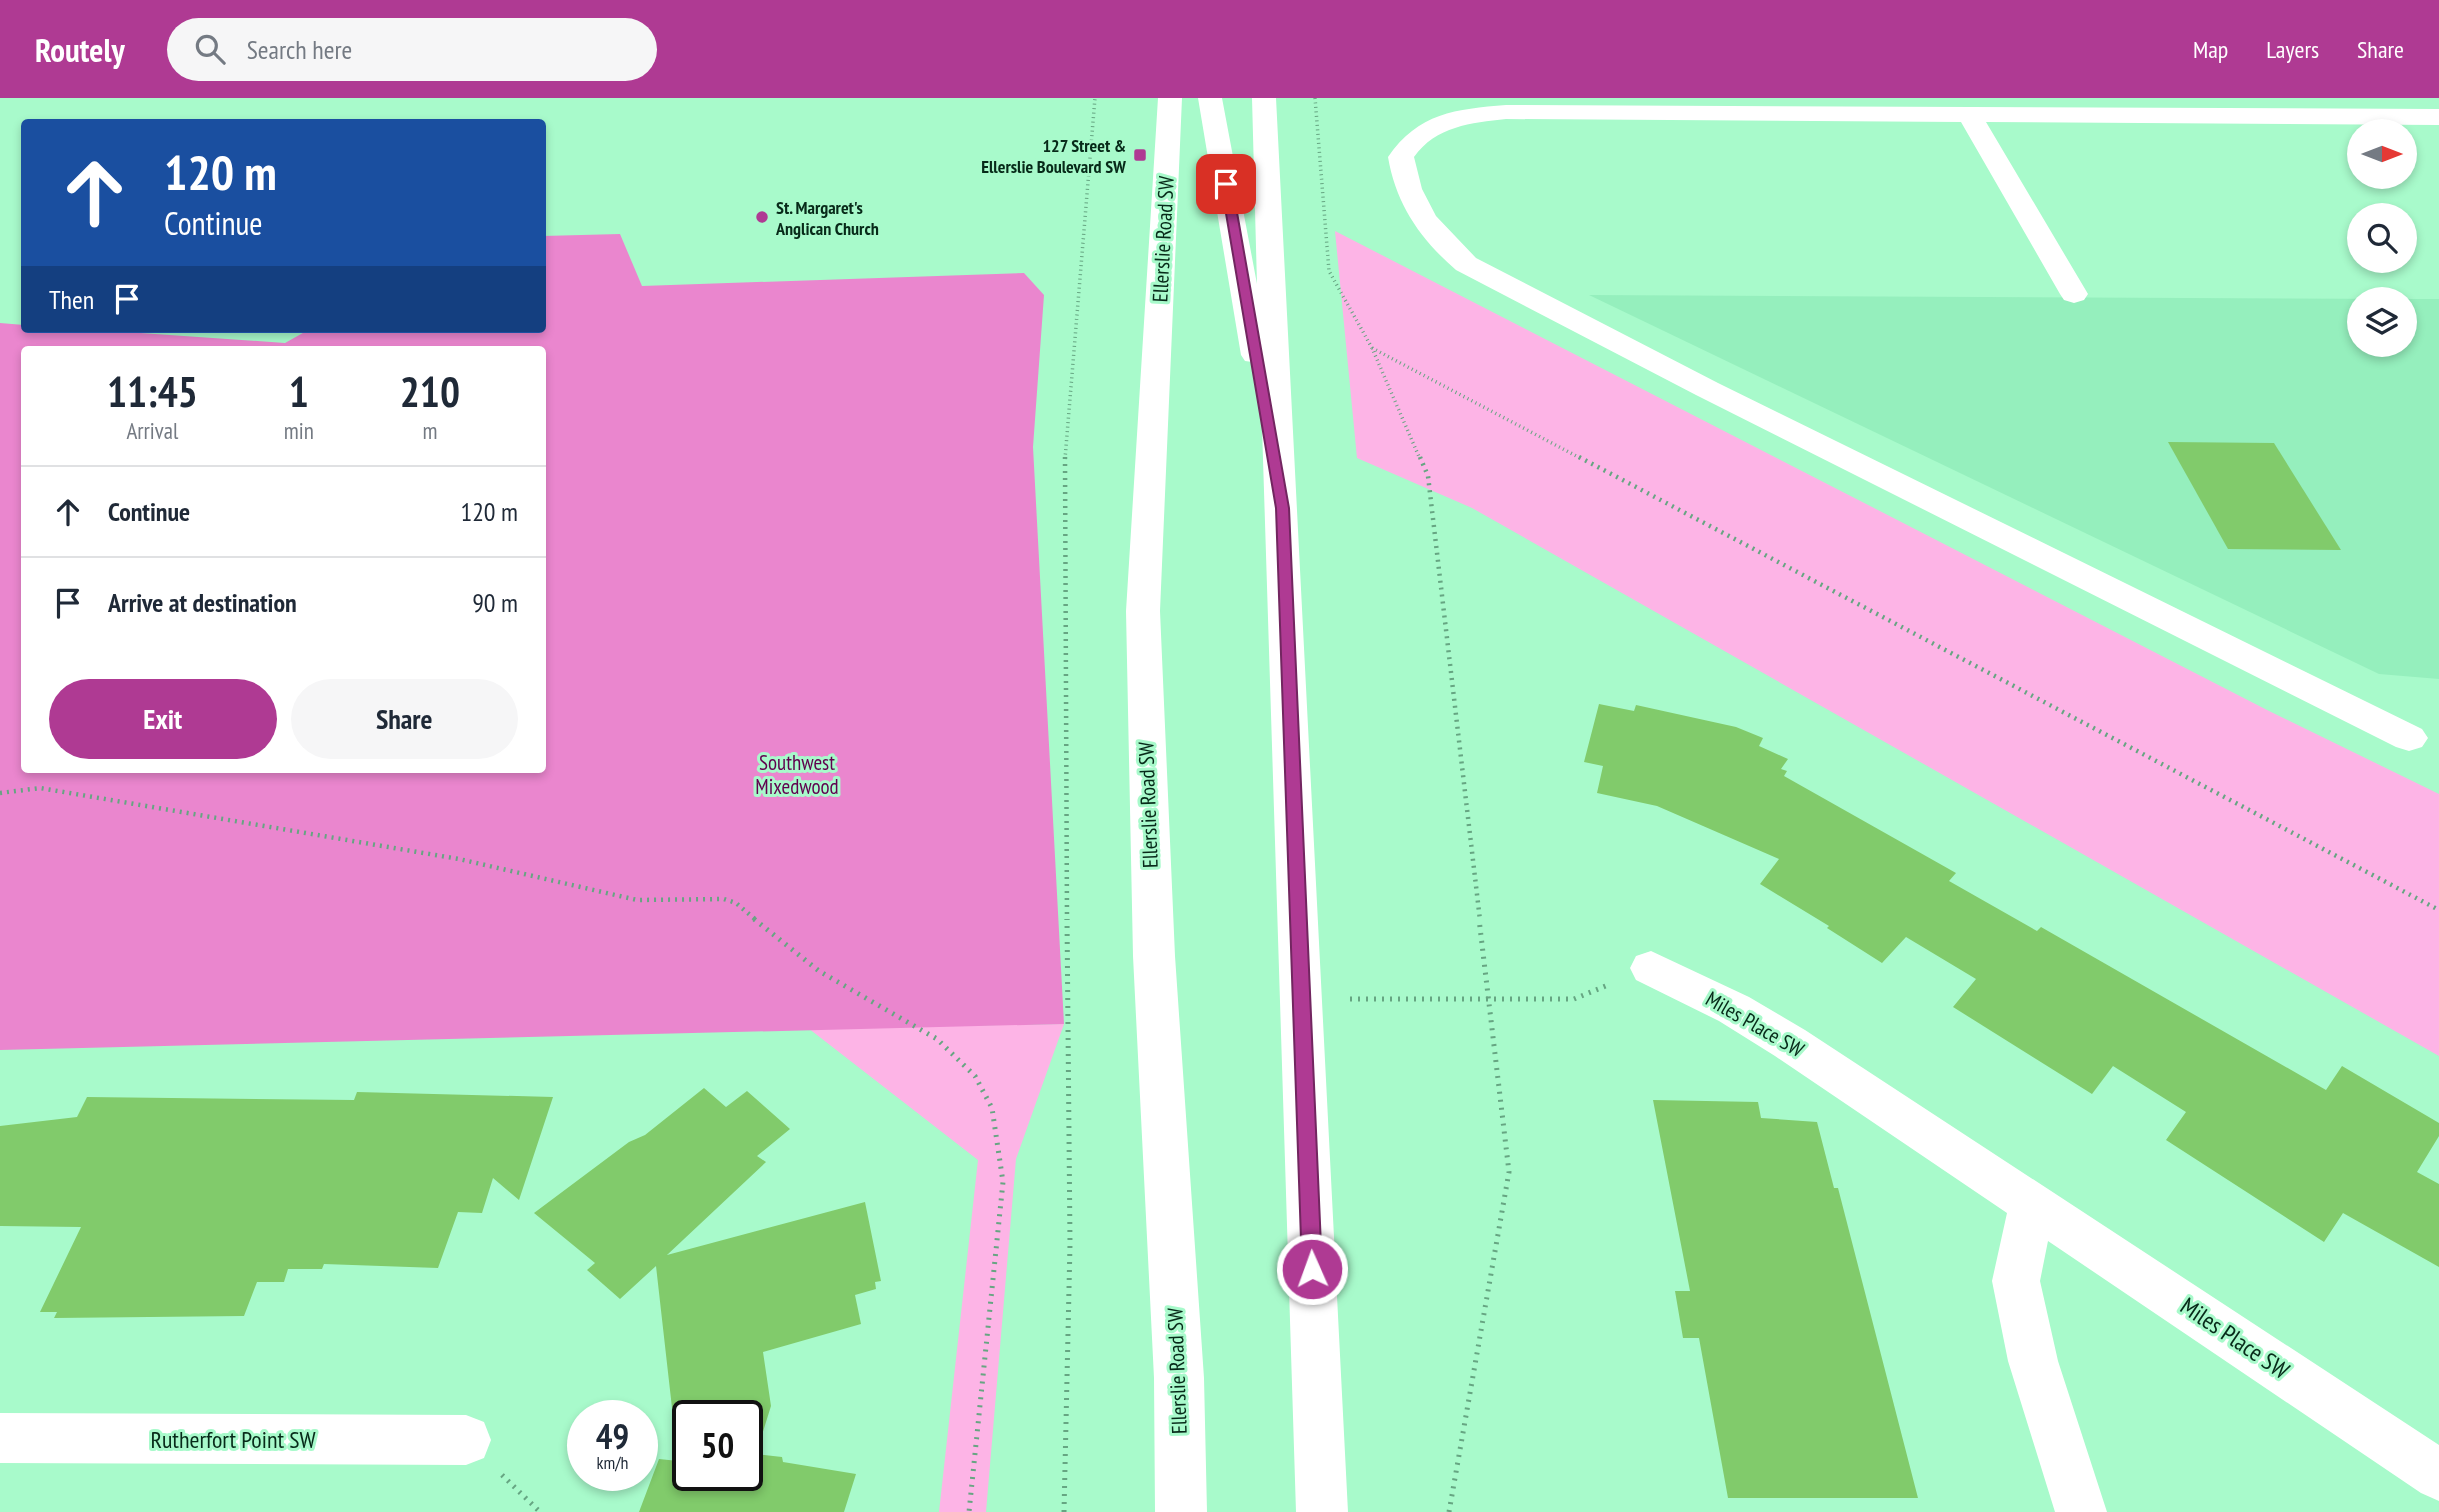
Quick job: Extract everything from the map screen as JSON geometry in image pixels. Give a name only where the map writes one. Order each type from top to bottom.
[{"type":"main road","name":"Ellerslie Road SW","points":[[1170,98],[1143,611],[1154,956],[1179,1378],[1181,1512]]},
{"type":"main road","points":[[1210,98],[1283,508]]},
{"type":"main road","points":[[1265,98],[1322,1512]]},
{"type":"main road","points":[[2409,738],[1707,389],[1466,264],[1444,247],[1409,195],[1401,157],[1410,141],[1435,125],[1453,118],[1506,112],[2439,117]]},
{"type":"main road","points":[[1968,113],[2074,294]]},
{"type":"main road","name":"Miles Place SW","points":[[1651,968],[1734,1009],[1790,1043],[2439,1475]]},
{"type":"main road","points":[[2032,1202],[2016,1281],[2033,1361],[2081,1512]]},
{"type":"main road","name":"Rutherfort Point SW","points":[[0,1438],[466,1440]]},
{"type":"path","points":[[1065,1512],[1070,1230],[1063,483],[1095,98]]},
{"type":"path","points":[[1315,98],[1329,271],[1372,348],[1428,476],[1509,1172],[1449,1512]]},
{"type":"path","points":[[1372,348],[2439,910]]},
{"type":"path","points":[[0,793],[40,788],[459,859],[638,900],[724,900],[736,903],[805,962],[888,1008],[943,1045],[976,1076],[988,1098],[998,1133],[1003,1182],[969,1512]]},
{"type":"path","points":[[1302,999],[1574,999],[1651,968]]},
{"type":"shaded area","points":[[1335,231],[2269,711],[2439,794],[2439,1056],[1472,508],[1357,458]]},
{"type":"shaded area","points":[[1589,295],[2347,299],[2347,357],[2417,357],[2417,299],[2439,299],[2439,679],[2379,674]]},
{"type":"shaded area","points":[[1064,1024],[1016,1159],[986,1512],[939,1512],[978,1160],[808,1028]]},
{"type":"green space","name":"Southwest Mixedwood","points":[[620,234],[642,286],[1024,273],[1044,295],[1033,447],[1064,1024],[0,1050],[0,323],[21,325],[21,333],[141,333],[285,343],[303,333],[546,333],[546,236]]},
{"type":"building","points":[[2168,442],[2274,443],[2341,550],[2228,549]]},
{"type":"building","points":[[1599,704],[1634,711],[1636,705],[1736,727],[1763,738],[1759,746],[1788,759],[1781,769],[1787,771],[1784,776],[1956,873],[1949,881],[2037,931],[2041,927],[2326,1090],[2342,1066],[2439,1123],[2439,1136],[2417,1172],[2439,1184],[2439,1267],[2343,1213],[2324,1242],[2166,1140],[2186,1112],[2113,1066],[2092,1094],[1953,1007],[1976,979],[1906,937],[1882,963],[1827,928],[1829,926],[1760,884],[1779,859],[1657,806],[1597,793],[1603,766],[1584,762]]},
{"type":"building","points":[[704,1088],[726,1107],[747,1091],[790,1129],[757,1156],[766,1162],[667,1255],[865,1202],[881,1281],[875,1282],[876,1289],[855,1295],[861,1324],[763,1352],[771,1406],[763,1432],[763,1400],[672,1400],[672,1408],[656,1266],[620,1299],[587,1270],[595,1263],[534,1213],[629,1142],[645,1135]]},
{"type":"building","points":[[357,1092],[553,1097],[519,1200],[493,1178],[482,1213],[458,1212],[438,1268],[324,1264],[322,1269],[288,1269],[284,1282],[257,1282],[244,1316],[54,1318],[57,1312],[40,1312],[81,1227],[0,1226],[0,1126],[77,1117],[87,1097],[354,1100]]},
{"type":"building","points":[[1653,1100],[1758,1102],[1761,1118],[1817,1122],[1834,1188],[1838,1188],[1918,1498],[1728,1498],[1699,1338],[1683,1338],[1675,1291],[1690,1291]]},
{"type":"building","points":[[763,1455],[782,1457],[783,1462],[856,1474],[844,1512],[639,1512],[647,1491],[658,1491],[659,1459],[672,1460],[672,1491],[763,1491]]},
{"type":"place","name":"127 Street & Ellerslie Boulevard SW","points":[[1140,155]]},
{"type":"place","name":"St. Margaret's Anglican Church","points":[[762,217]]},
{"type":"route","points":[[1226,184],[1283,508],[1312,1269]]}]
